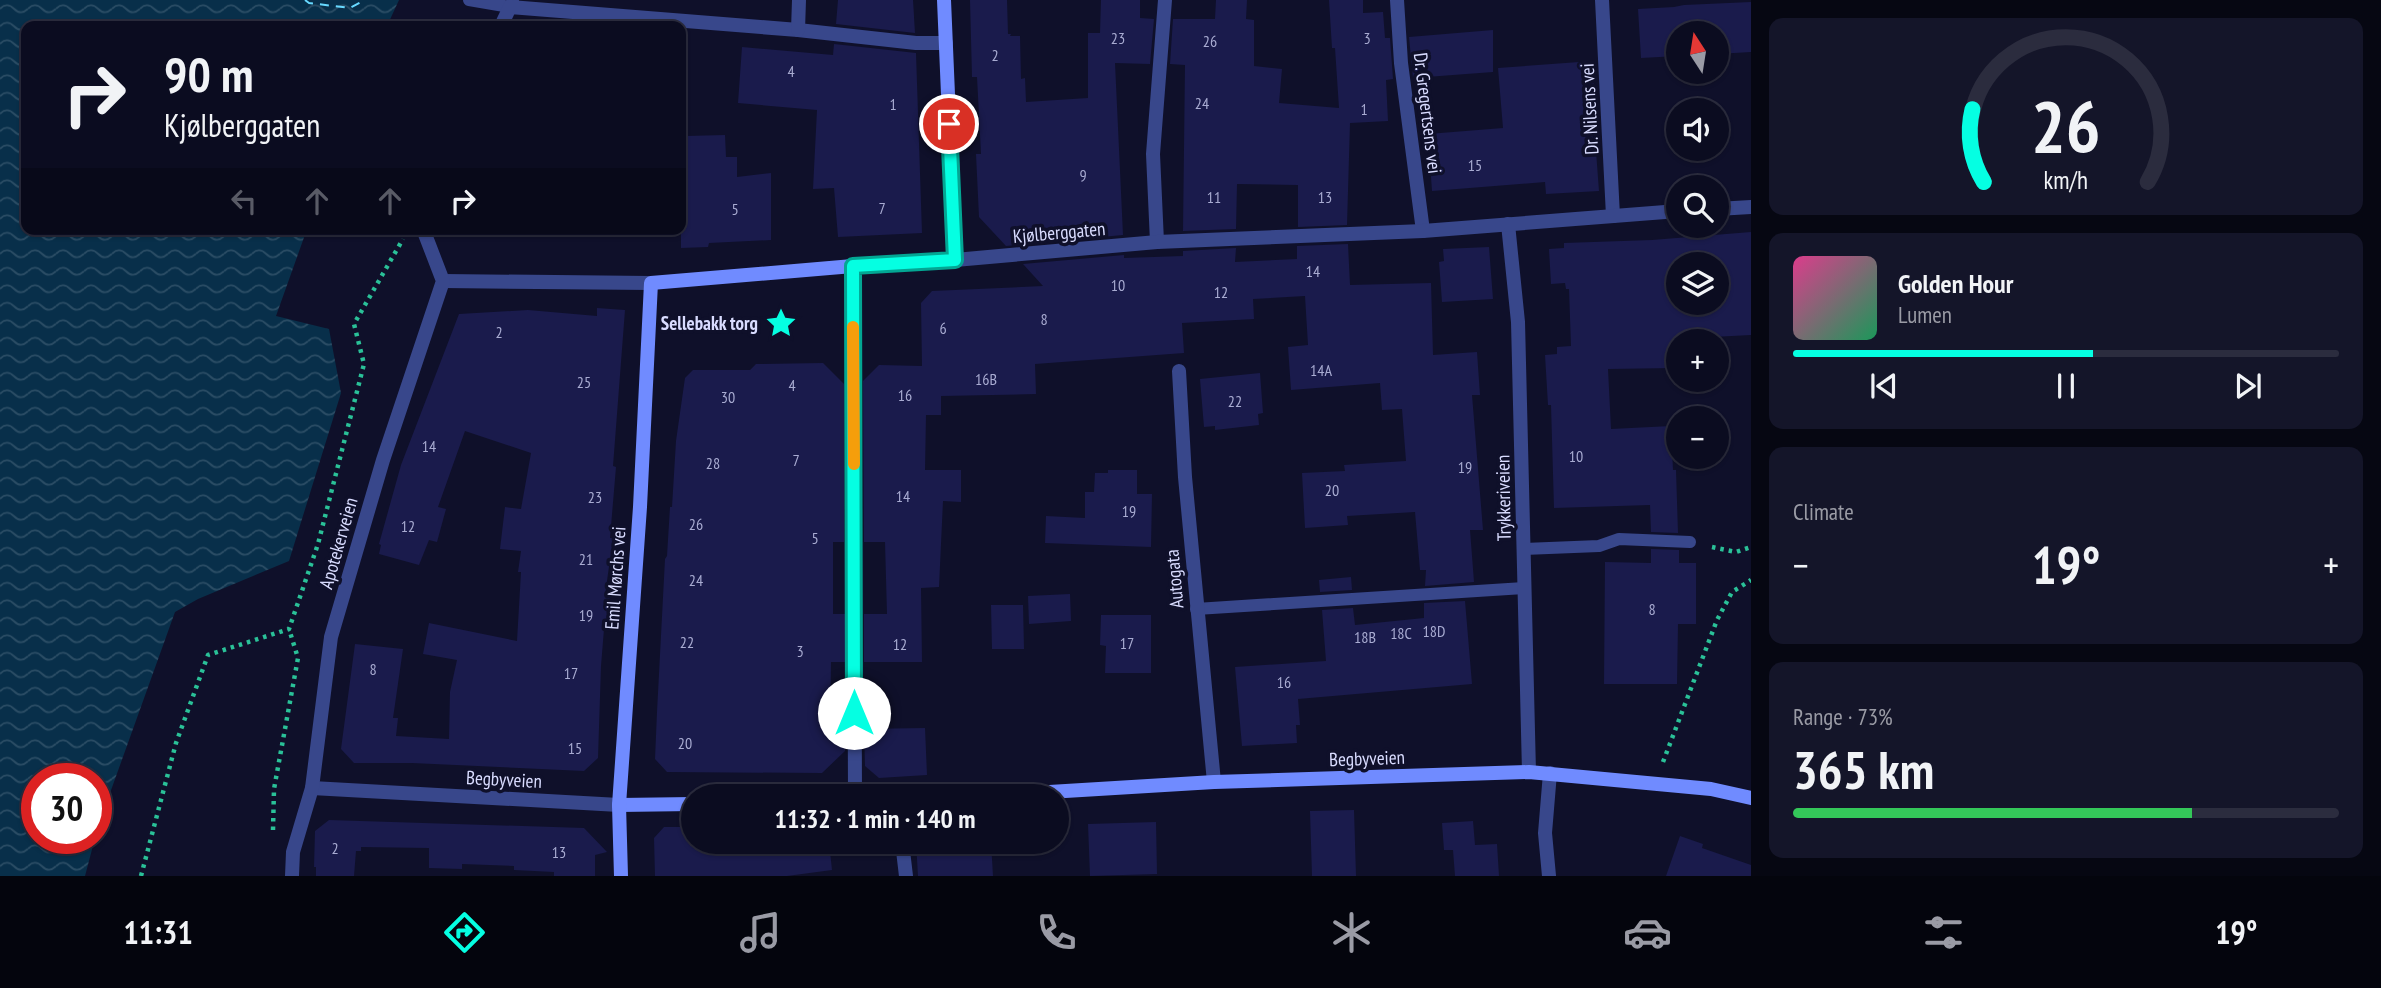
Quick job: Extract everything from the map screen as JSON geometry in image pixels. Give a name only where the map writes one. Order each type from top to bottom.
[{"type":"main road","points":[[944,0],[955,260]]},
{"type":"main road","name":"Kjølberggaten","points":[[651,283],[955,260]]},
{"type":"main road","name":"Emil Mørchs vei","points":[[621,876],[619,805],[640,506],[651,283]]},
{"type":"main road","name":"Begbyveien","points":[[1069,791],[1214,782],[1529,772],[1711,789],[1751,798]]},
{"type":"main road","name":"Begbyveien","points":[[619,805],[681,804]]},
{"type":"street","points":[[798,30],[799,0]]},
{"type":"street","points":[[1157,242],[1153,154],[1165,0]]},
{"type":"street","name":"Dr. Gregertsens vei","points":[[1397,0],[1401,63],[1423,231]]},
{"type":"street","name":"Dr. Nilsens vei","points":[[1602,0],[1614,216]]},
{"type":"street","points":[[503,21],[511,4],[916,43],[946,43]]},
{"type":"street","points":[[1729,208],[1751,206]]},
{"type":"street","name":"Kjølberggaten","points":[[955,260],[1157,242],[1423,231],[1666,212]]},
{"type":"street","name":"Trykkeriveien","points":[[1508,224],[1518,322],[1529,772]]},
{"type":"street","points":[[425,235],[443,281]]},
{"type":"street","points":[[853,266],[855,784]]},
{"type":"street","name":"Kjølberggaten","points":[[443,281],[651,283]]},
{"type":"street","name":"Apotekerveien","points":[[292,876],[293,852],[312,788],[331,637],[383,460],[443,281]]},
{"type":"street","name":"Autogata","points":[[1179,371],[1196,609],[1214,782]]},
{"type":"street","points":[[1549,876],[1545,832],[1550,773]]},
{"type":"street","name":"Begbyveien","points":[[312,788],[619,805]]},
{"type":"street","points":[[903,854],[906,876]]},
{"type":"lane","points":[[469,0],[511,4]]},
{"type":"lane","points":[[1523,549],[1599,546],[1619,539],[1690,542]]},
{"type":"lane","points":[[1196,609],[1524,588]]},
{"type":"path","points":[[273,839],[274,789],[298,658],[289,629],[318,544],[364,364],[354,324],[405,235]]},
{"type":"path","points":[[1690,542],[1736,552],[1751,547]]},
{"type":"path","points":[[1654,783],[1717,620],[1732,592],[1751,580]]},
{"type":"path","points":[[141,876],[176,743],[208,655],[289,629]]},
{"type":"water","points":[[0,0],[399,0],[389,21],[21,21],[21,235],[305,235],[276,316],[329,329],[341,393],[289,561],[198,599],[175,612],[112,787],[112,763],[21,763],[21,854],[91,854],[85,876],[0,876]]},
{"type":"building","points":[[838,0],[913,0],[915,33],[836,24]]},
{"type":"building","points":[[970,0],[1007,0],[1008,34],[1020,36],[1021,79],[1025,78],[1026,102],[1088,98],[1088,33],[1100,33],[1101,0],[1140,0],[1140,18],[1154,19],[1150,64],[1115,63],[1123,235],[1006,246],[979,217],[976,154],[981,154],[977,77],[972,77]]},
{"type":"building","points":[[1216,0],[1247,0],[1246,19],[1254,20],[1254,66],[1282,69],[1279,103],[1339,108],[1329,0],[1363,0],[1363,13],[1383,12],[1385,38],[1390,38],[1393,79],[1386,80],[1388,121],[1350,123],[1347,225],[1298,227],[1298,185],[1237,184],[1236,229],[1183,231],[1185,65],[1170,64],[1173,19],[1215,19]]},
{"type":"building","points":[[1751,2],[1751,52],[1729,53],[1729,21],[1666,21],[1666,57],[1641,58],[1638,9]]},
{"type":"building","points":[[1493,30],[1493,72],[1413,78],[1409,37]]},
{"type":"building","points":[[834,44],[916,53],[922,233],[838,237],[834,188],[813,189],[817,110],[738,103],[742,47],[833,55]]},
{"type":"building","points":[[1593,61],[1593,111],[1599,191],[1546,194],[1545,182],[1432,191],[1428,134],[1503,128],[1498,68]]},
{"type":"building","points":[[725,135],[726,157],[737,157],[737,177],[771,173],[771,240],[709,243],[708,247],[681,248],[681,235],[686,235],[686,136]]},
{"type":"building","points":[[1751,232],[1751,335],[1729,336],[1729,329],[1666,329],[1666,368],[1608,369],[1611,429],[1666,426],[1666,469],[1676,470],[1678,533],[1651,532],[1650,505],[1554,508],[1551,405],[1548,405],[1545,355],[1557,354],[1557,347],[1571,346],[1569,289],[1566,289],[1565,283],[1551,284],[1549,249],[1564,248],[1564,243],[1729,238],[1729,234]]},
{"type":"building","points":[[1348,244],[1350,285],[1431,283],[1433,355],[1477,352],[1480,395],[1472,395],[1483,530],[1470,530],[1474,582],[1425,586],[1426,570],[1420,570],[1415,512],[1347,516],[1348,525],[1305,528],[1302,473],[1345,471],[1344,465],[1406,461],[1402,409],[1382,410],[1380,383],[1291,390],[1288,347],[1308,345],[1305,296],[1253,299],[1254,319],[1182,323],[1184,353],[1035,364],[1036,394],[941,396],[941,415],[926,415],[925,470],[961,470],[961,502],[943,501],[939,587],[921,588],[922,662],[864,662],[864,614],[887,614],[885,542],[864,542],[863,381],[879,365],[922,366],[921,303],[932,291],[1043,286],[1023,264],[1124,255],[1124,258],[1183,256],[1183,251],[1236,248],[1235,262],[1297,259],[1297,246]]},
{"type":"building","points":[[1489,247],[1493,299],[1442,302],[1439,262],[1444,261],[1443,249]]},
{"type":"building","points":[[597,308],[625,310],[613,466],[616,467],[610,538],[613,538],[605,595],[610,596],[601,666],[598,758],[584,771],[354,763],[341,749],[355,644],[403,649],[393,718],[398,718],[396,736],[449,739],[450,692],[457,660],[423,654],[429,623],[517,641],[521,551],[500,549],[505,507],[521,509],[531,453],[465,431],[438,507],[446,509],[437,542],[429,540],[419,565],[379,554],[379,544],[401,465],[459,314],[528,310],[597,316]]},
{"type":"building","points":[[823,363],[844,384],[844,542],[833,542],[833,614],[845,614],[845,662],[831,662],[830,729],[845,729],[845,751],[822,773],[667,772],[655,759],[657,712],[665,559],[685,378],[693,370],[750,370],[756,364]]},
{"type":"building","points":[[1260,373],[1263,413],[1258,414],[1259,425],[1215,430],[1215,426],[1204,427],[1200,379]]},
{"type":"building","points":[[1108,470],[1137,470],[1137,494],[1152,494],[1151,547],[1045,543],[1046,516],[1085,518],[1085,492],[1094,492],[1095,473],[1108,473]]},
{"type":"building","points":[[1651,549],[1679,550],[1679,563],[1696,563],[1696,624],[1678,624],[1677,684],[1604,684],[1605,562],[1651,563]]},
{"type":"building","points":[[1351,577],[1352,590],[1320,592],[1319,580]]},
{"type":"building","points":[[1070,594],[1071,621],[1029,624],[1028,596]]},
{"type":"building","points":[[1465,601],[1472,684],[1298,699],[1300,725],[1296,725],[1297,743],[1242,746],[1235,667],[1326,661],[1322,610],[1353,608],[1355,625],[1424,618],[1424,603]]},
{"type":"building","points":[[991,605],[1023,605],[1024,649],[992,649]]},
{"type":"building","points":[[1101,615],[1151,615],[1151,673],[1105,673],[1106,646],[1100,645]]},
{"type":"building","points":[[925,728],[927,775],[879,778],[865,766],[864,729]]},
{"type":"building","points":[[1354,810],[1356,876],[1312,876],[1310,811]]},
{"type":"building","points":[[329,820],[584,828],[607,852],[595,855],[595,876],[554,876],[554,872],[514,870],[514,866],[462,864],[462,869],[429,868],[429,848],[361,847],[361,851],[356,851],[354,876],[316,876],[315,831]]},
{"type":"building","points":[[1473,821],[1475,845],[1497,844],[1499,876],[1455,876],[1453,850],[1444,850],[1442,823]]},
{"type":"building","points":[[1156,822],[1157,874],[1090,876],[1088,824]]},
{"type":"building","points":[[664,827],[681,827],[681,854],[830,854],[832,870],[787,876],[655,876],[654,838]]},
{"type":"building","points":[[1680,836],[1703,844],[1702,848],[1751,865],[1751,876],[1666,876]]},
{"type":"building","points":[[917,854],[992,854],[993,876],[918,876]]},
{"type":"ferry route","points":[[305,0],[309,3],[350,8],[365,0]]},
{"type":"slow traffic","points":[[853,327],[854,464]]},
{"type":"place","name":"Sellebakk torg","points":[[781,323]]},
{"type":"route","points":[[854,713],[853,266],[955,260],[949,124]]}]
